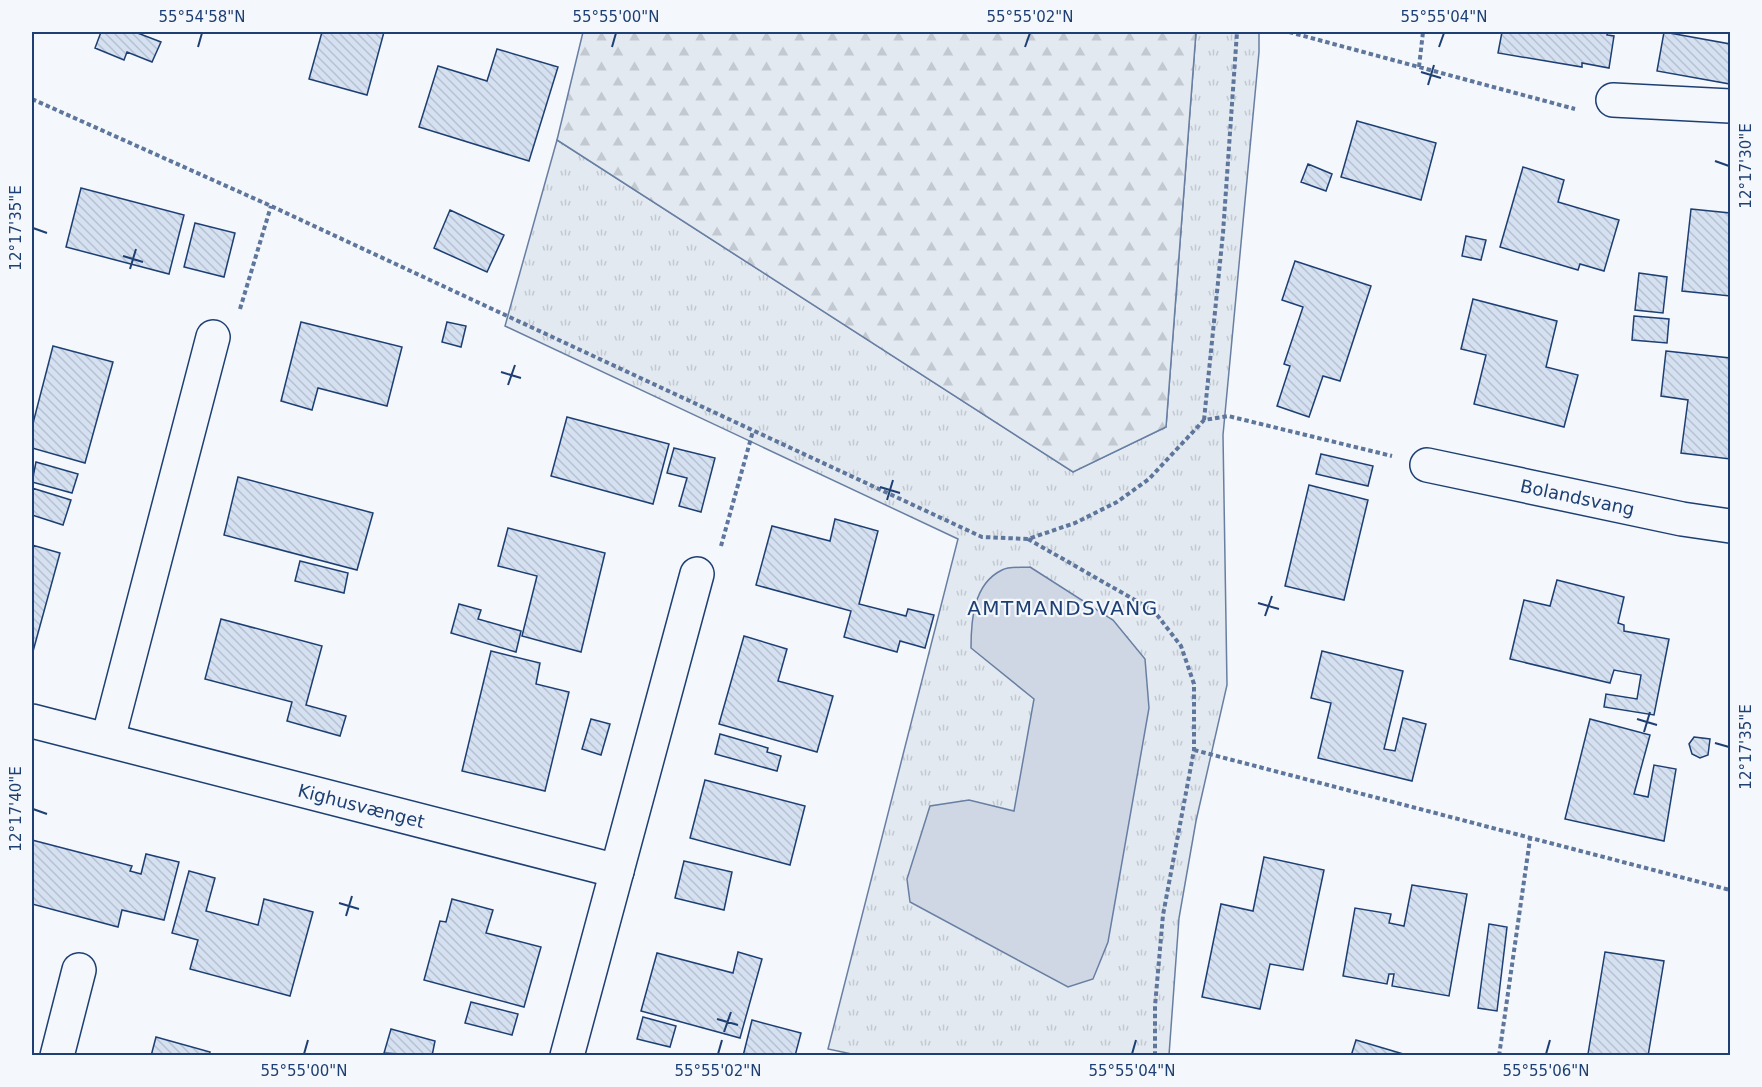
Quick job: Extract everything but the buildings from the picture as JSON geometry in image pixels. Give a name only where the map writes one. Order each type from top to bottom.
[{"type":"street","points":[[1613,100],[1731,106]]},
{"type":"street","points":[[108,739],[213,337]]},
{"type":"street","name":"Bolandsvang","points":[[1427,465],[1682,519],[1731,526]]},
{"type":"street","points":[[567,1056],[697,574]]},
{"type":"street","name":"Kighusvænget","points":[[32,721],[617,871]]},
{"type":"street","points":[[57,1056],[79,970]]},
{"type":"path","points":[[32,99],[271,206],[982,537],[1028,539],[1075,523],[1117,502],[1149,479],[1204,420],[1222,233],[1237,32]]},
{"type":"path","points":[[1289,32],[1604,117],[1613,100]]},
{"type":"path","points":[[1419,67],[1423,32]]},
{"type":"path","points":[[213,337],[232,333],[271,206]]},
{"type":"path","points":[[1204,420],[1228,416],[1427,465]]},
{"type":"path","points":[[697,574],[716,563],[753,431]]},
{"type":"path","points":[[1028,539],[1154,611],[1181,646],[1194,684],[1194,750],[1163,915],[1155,1006],[1155,1056]]},
{"type":"path","points":[[1194,750],[1731,890]]},
{"type":"path","points":[[1499,1056],[1530,838]]},
{"type":"green space","points":[[583,32],[1196,32],[1166,427],[1073,472],[557,140]]},
{"type":"green space","points":[[1196,32],[1259,32],[1259,52],[1223,435],[1227,685],[1196,821],[1179,918],[1169,1055],[861,1056],[828,1049],[958,539],[505,326],[557,140],[1073,472],[1166,427]]},
{"type":"shaded area","points":[[1030,567],[1113,620],[1145,659],[1149,708],[1108,942],[1093,979],[1068,987],[910,902],[907,879],[930,806],[969,800],[1014,811],[1034,699],[971,648],[972,626],[979,594],[992,576],[1005,569]]},
{"type":"district","name":"AMTMANDSVANG","points":[[1063,608]]}]
